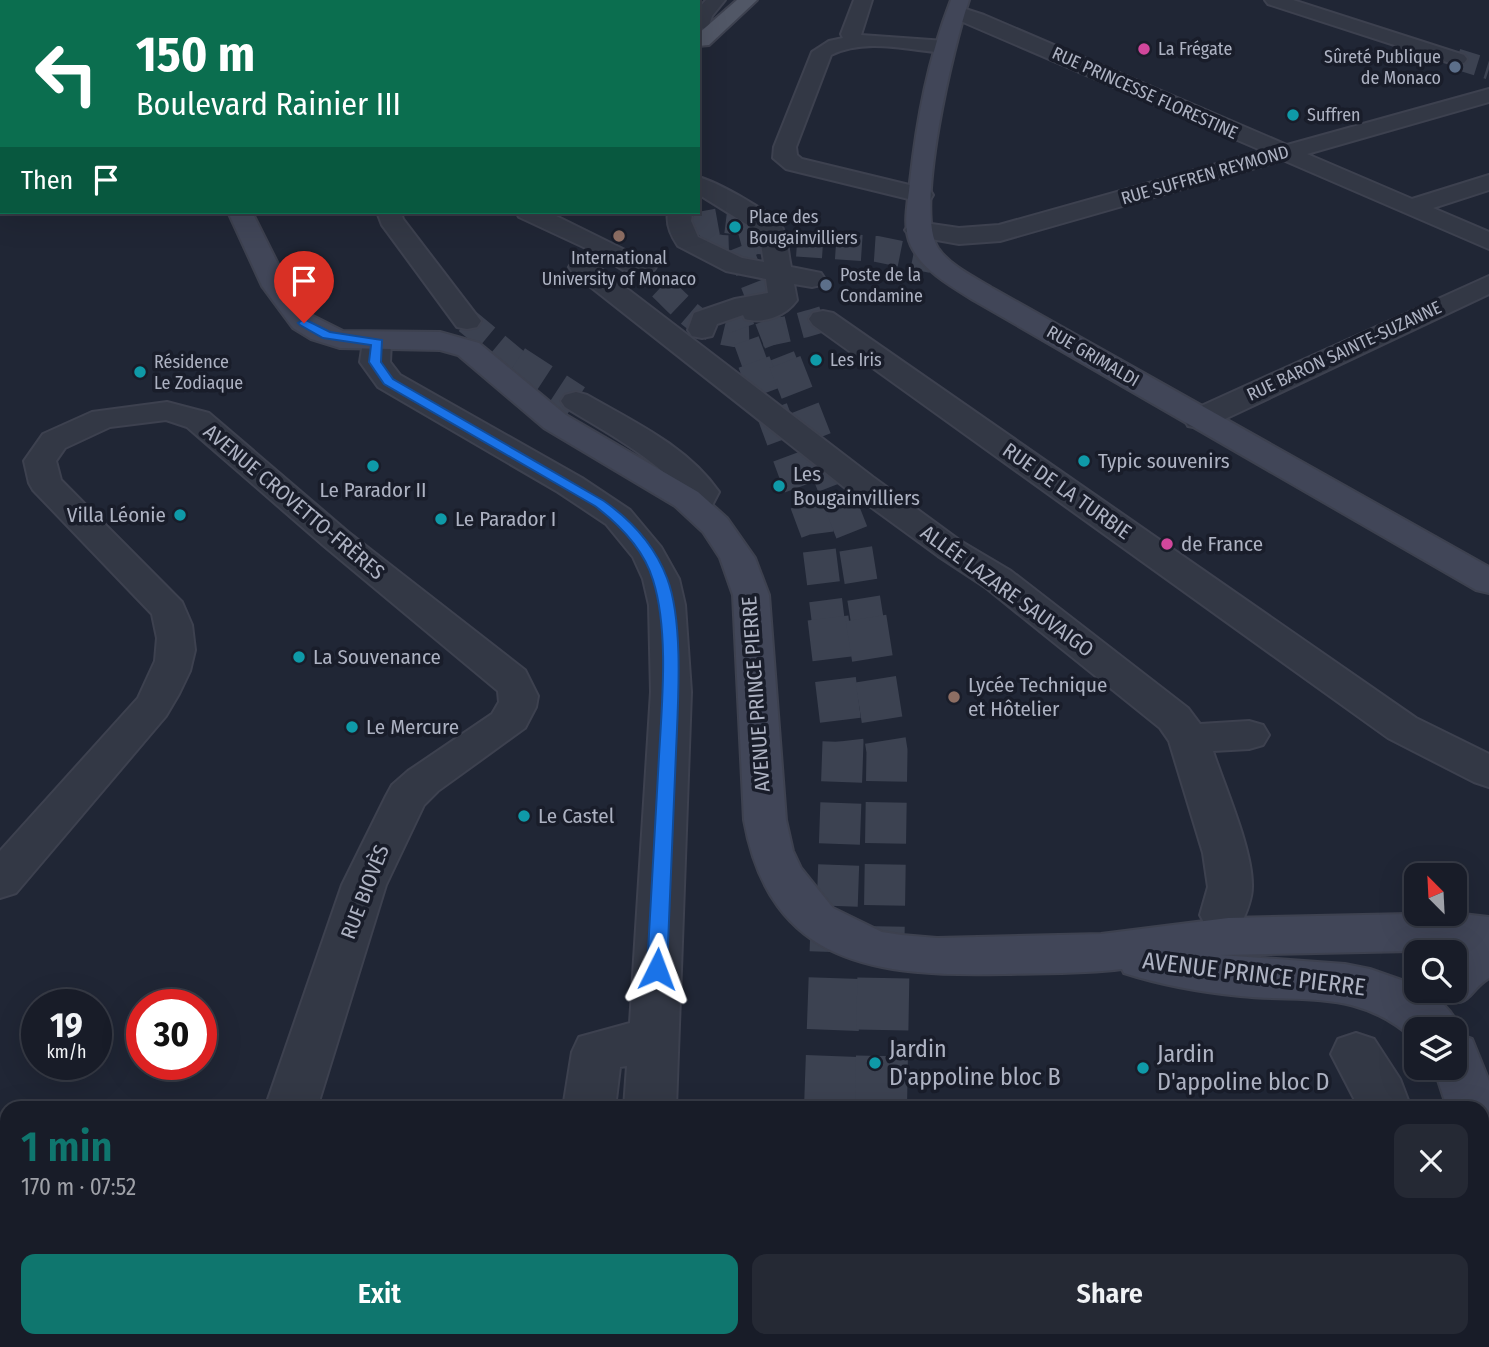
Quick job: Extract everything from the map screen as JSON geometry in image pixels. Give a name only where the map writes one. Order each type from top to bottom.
[{"type":"main road","points":[[700,31],[733,0]]},
{"type":"main road","points":[[700,31],[748,0]]},
{"type":"main road","points":[[918,230],[926,136],[934,84],[958,6]]},
{"type":"main road","name":"AVENUE PRINCE PIERRE","points":[[241,214],[271,277],[304,323],[327,335],[377,342],[440,342],[460,345],[480,356],[526,400],[563,428],[696,506],[734,550],[746,572],[751,595],[765,820],[771,851],[782,877],[799,902],[817,921],[843,936],[874,948],[937,957],[1101,953],[1228,936],[1452,931],[1489,934]]},
{"type":"main road","name":"RUE GRIMALDI","points":[[918,230],[928,253],[939,265],[1199,419],[1489,582]]},
{"type":"main road","name":"AVENUE PRINCE PIERRE","points":[[1101,953],[1241,977],[1365,986],[1392,996],[1425,1017]]},
{"type":"main road","points":[[1467,968],[1489,957]]},
{"type":"main road","points":[[1463,1080],[1471,1101]]},
{"type":"street","points":[[700,31],[703,15],[716,0]]},
{"type":"street","points":[[854,41],[851,34],[863,0]]},
{"type":"street","points":[[1274,0],[1457,59]]},
{"type":"street","name":"RUE PRINCESSE FLORESTINE","points":[[958,6],[977,19],[1489,241]]},
{"type":"street","points":[[921,195],[794,164],[785,158],[785,147],[822,52],[840,43],[854,41],[945,47]]},
{"type":"street","name":"RUE SUFFREN REYMOND","points":[[918,230],[959,236],[1000,233],[1489,95]]},
{"type":"street","points":[[705,181],[771,229],[777,271]]},
{"type":"street","points":[[1411,207],[1489,182]]},
{"type":"street","points":[[389,214],[467,321]]},
{"type":"street","points":[[532,214],[601,246],[632,264],[662,243],[679,221],[680,214]]},
{"type":"street","points":[[662,243],[735,265],[777,271],[809,302]]},
{"type":"street","points":[[661,287],[662,243]]},
{"type":"street","name":"ALLÉE LAZARE SAUVAIGO","points":[[582,267],[718,323],[878,511],[1018,595],[1174,718],[1189,739],[1225,853],[1230,887],[1223,915]]},
{"type":"street","name":"RUE BARON SAINTE-SUZANNE","points":[[1199,419],[1489,284]]},
{"type":"street","points":[[718,323],[809,302]]},
{"type":"street","name":"RUE DE LA TURBIE","points":[[809,302],[1402,728],[1489,772]]},
{"type":"street","points":[[377,342],[375,362],[389,381],[609,510],[632,531],[649,554],[661,579],[667,606],[671,692],[650,1101]]},
{"type":"street","points":[[576,401],[646,442],[674,462],[702,492],[696,506]]},
{"type":"street","name":"AVENUE CROVETTO-FRÈRES","points":[[0,881],[152,707],[176,659],[178,635],[169,610],[45,483],[40,461],[54,441],[80,427],[103,419],[167,411],[198,420],[336,539],[511,678],[517,686],[520,701],[517,712],[506,724]]},
{"type":"street","name":"RUE BIOVÈS","points":[[293,1101],[364,885],[407,796],[423,781],[506,724]]},
{"type":"street","points":[[1189,739],[1249,735]]},
{"type":"street","points":[[590,1101],[597,1052],[654,1038]]},
{"type":"street","points":[[1356,1054],[1383,1101]]},
{"type":"tunnel","points":[[1457,59],[1489,69]]},
{"type":"tunnel","points":[[726,220],[750,223],[761,231],[760,238],[739,247],[719,248],[703,242],[696,236],[696,232],[704,224],[726,220]]},
{"type":"tunnel","points":[[758,241],[877,249],[932,260]]},
{"type":"tunnel","points":[[739,247],[785,364]]},
{"type":"tunnel","points":[[661,287],[697,320],[724,332],[767,333],[823,319]]},
{"type":"tunnel","points":[[733,304],[755,364]]},
{"type":"tunnel","points":[[467,321],[519,364]]},
{"type":"tunnel","points":[[754,362],[817,532],[828,619]]},
{"type":"tunnel","points":[[785,362],[854,538],[867,619]]},
{"type":"tunnel","points":[[519,364],[576,401]]},
{"type":"tunnel","points":[[828,618],[843,742],[836,941]]},
{"type":"tunnel","points":[[866,618],[887,751],[884,941]]},
{"type":"tunnel","points":[[830,1101],[836,940]]},
{"type":"tunnel","points":[[881,1101],[884,940]]},
{"type":"place","name":"La Frégate","points":[[1144,49]]},
{"type":"place","name":"Sûreté Publique de Monaco","points":[[1455,67]]},
{"type":"place","name":"Suffren","points":[[1293,115]]},
{"type":"place","name":"Place des Bougainvilliers","points":[[735,227]]},
{"type":"place","name":"International University of Monaco","points":[[619,236]]},
{"type":"place","name":"Poste de la Condamine","points":[[826,285]]},
{"type":"place","name":"Les Iris","points":[[816,360]]},
{"type":"place","name":"Résidence Le Zodiaque","points":[[140,372]]},
{"type":"place","name":"Typic souvenirs","points":[[1084,461]]},
{"type":"place","name":"Le Parador II","points":[[373,466]]},
{"type":"place","name":"Les Bougainvilliers","points":[[779,486]]},
{"type":"place","name":"Villa Léonie","points":[[180,515]]},
{"type":"place","name":"Le Parador I","points":[[441,519]]},
{"type":"place","name":"de France","points":[[1167,544]]},
{"type":"place","name":"La Souvenance","points":[[299,657]]},
{"type":"place","name":"Lycée Technique et Hôtelier","points":[[954,697]]},
{"type":"place","name":"Le Mercure","points":[[352,727]]},
{"type":"place","name":"Le Castel","points":[[524,816]]},
{"type":"place","name":"Jardin D'appoline bloc B","points":[[875,1063]]},
{"type":"place","name":"Jardin D'appoline bloc D","points":[[1143,1068]]},
{"type":"route","points":[[304,323],[327,335],[352,341],[377,342],[375,362],[389,381],[600,503],[632,531],[649,554],[661,579],[667,606],[671,682],[657,969]]}]
